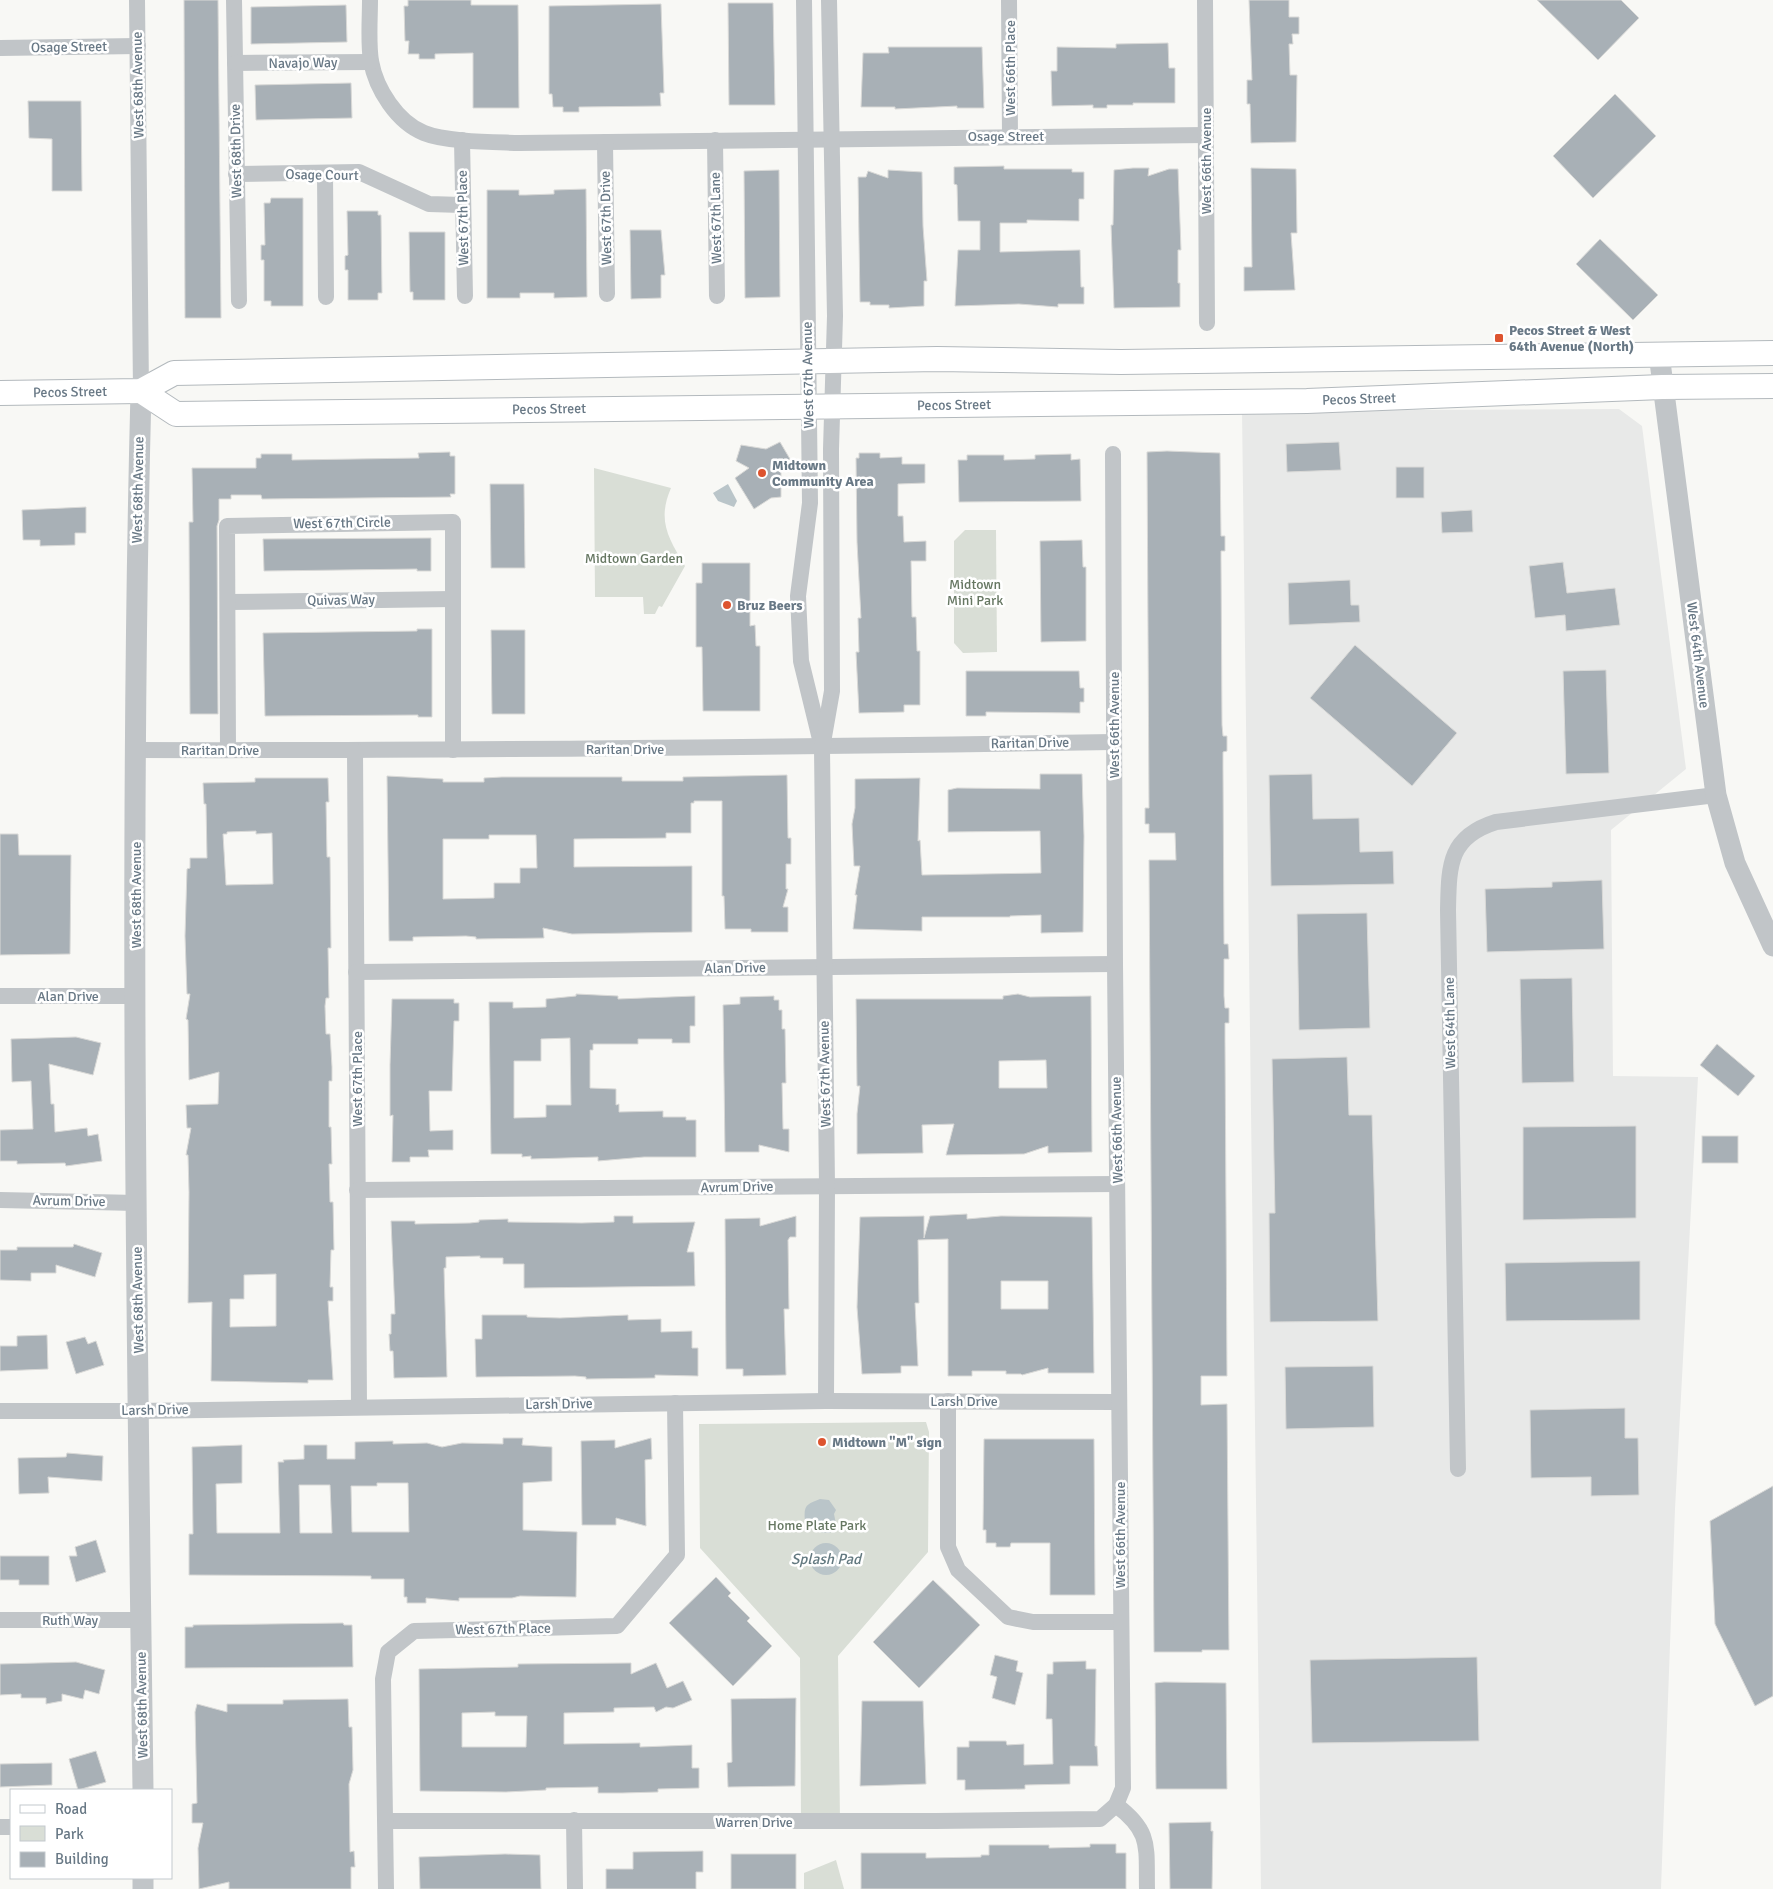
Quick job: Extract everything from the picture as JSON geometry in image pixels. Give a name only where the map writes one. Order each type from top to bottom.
[{"type":"main road","name":"Pecos Street","points":[[0,394],[141,392],[174,373],[834,360],[937,359],[1121,362],[1773,353]]},
{"type":"main road","name":"Pecos Street","points":[[141,392],[176,414],[1307,401],[1662,387],[1773,386]]},
{"type":"street","name":"West 68th Avenue","points":[[137,0],[141,392],[137,556],[136,996],[143,1789]]},
{"type":"street","name":"West 68th Drive","points":[[234,0],[239,301]]},
{"type":"street","points":[[370,0],[371,62]]},
{"type":"street","name":"West 67th Avenue","points":[[804,0],[810,503],[798,596],[801,661],[822,748]]},
{"type":"street","name":"West 67th Avenue","points":[[826,1401],[827,1186],[822,748],[832,691],[832,407],[835,316],[829,0]]},
{"type":"street","name":"West 66th Place","points":[[1009,0],[1010,136]]},
{"type":"street","name":"West 66th Avenue","points":[[1205,0],[1207,323]]},
{"type":"street","name":"Osage Street","points":[[0,48],[138,46]]},
{"type":"street","name":"Osage Street","points":[[371,62],[386,101],[405,120],[424,133],[462,140],[519,143],[805,138],[1206,135]]},
{"type":"street","name":"Navajo Way","points":[[235,63],[371,62]]},
{"type":"street","name":"West 67th Place","points":[[462,140],[465,296]]},
{"type":"street","name":"West 67th Lane","points":[[715,140],[717,296]]},
{"type":"street","name":"West 67th Drive","points":[[605,142],[607,294]]},
{"type":"street","name":"Osage Court","points":[[236,174],[359,172],[429,204],[462,205]]},
{"type":"street","points":[[325,174],[326,297]]},
{"type":"street","name":"West 64th Avenue","points":[[1659,354],[1716,794],[1735,863],[1773,946]]},
{"type":"street","name":"West 66th Avenue","points":[[1113,454],[1114,964],[1122,1788],[1116,1805]]},
{"type":"street","name":"West 67th Circle","points":[[228,750],[229,602],[227,526],[402,522],[453,522],[453,750]]},
{"type":"street","name":"Quivas Way","points":[[229,602],[453,599]]},
{"type":"street","name":"Raritan Drive","points":[[136,750],[355,751],[822,748],[1113,742]]},
{"type":"street","name":"West 67th Place","points":[[355,751],[359,1407]]},
{"type":"street","name":"West 64th Lane","points":[[1458,1469],[1448,910],[1450,875],[1454,854],[1469,834],[1496,822],[1716,794]]},
{"type":"street","name":"Alan Drive","points":[[356,972],[1114,964]]},
{"type":"street","name":"Alan Drive","points":[[0,996],[136,996]]},
{"type":"street","name":"Avrum Drive","points":[[358,1190],[1117,1184]]},
{"type":"street","name":"Avrum Drive","points":[[0,1200],[137,1203]]},
{"type":"street","points":[[948,1401],[948,1547],[958,1570],[1008,1617],[1033,1622],[1120,1622]]},
{"type":"street","name":"West 67th Place","points":[[386,1889],[383,1678],[388,1652],[414,1631],[617,1626],[678,1555],[675,1402]]},
{"type":"street","name":"Larsh Drive","points":[[0,1411],[139,1411],[675,1402],[1119,1402]]},
{"type":"street","name":"Ruth Way","points":[[0,1620],[141,1620]]},
{"type":"street","points":[[1116,1805],[1132,1818],[1146,1840],[1147,1889]]},
{"type":"street","name":"Warren Drive","points":[[386,1821],[936,1822],[1100,1819],[1116,1805]]},
{"type":"street","points":[[574,1820],[575,1889]]},
{"type":"shaded area","points":[[1619,409],[1642,426],[1686,769],[1611,830],[1613,1076],[1698,1077],[1675,1509],[1661,1889],[1261,1889],[1242,411]]},
{"type":"green space","name":"Midtown Garden","points":[[594,468],[671,488],[665,510],[666,528],[685,566],[662,607],[659,606],[655,614],[644,614],[643,597],[595,597]]},
{"type":"green space","name":"Midtown Mini Park","points":[[965,530],[996,530],[997,652],[963,653],[954,643],[954,541]]},
{"type":"green space","name":"Home Plate Park","points":[[926,1422],[929,1432],[928,1552],[838,1656],[840,1822],[801,1822],[800,1658],[700,1548],[699,1424]]},
{"type":"green space","points":[[836,1860],[844,1889],[804,1889],[804,1873]]},
{"type":"water","points":[[728,484],[737,501],[734,507],[718,501],[713,493]]},
{"type":"water","points":[[820,1499],[829,1500],[836,1510],[834,1514],[836,1524],[834,1531],[829,1533],[818,1532],[816,1524],[809,1527],[805,1521],[807,1506]]},
{"type":"water","name":"Splash Pad","points":[[826,1543],[837,1548],[842,1559],[837,1570],[826,1575],[815,1570],[810,1559],[815,1548]]},
{"type":"building","points":[[184,0],[218,0],[221,318],[185,318]]},
{"type":"building","points":[[408,0],[471,0],[471,5],[518,5],[519,108],[473,108],[473,53],[435,54],[435,59],[419,59],[419,54],[408,54],[409,41],[405,41],[404,6],[408,6]]},
{"type":"building","points":[[1249,0],[1289,0],[1289,17],[1299,17],[1299,34],[1292,34],[1293,44],[1289,44],[1290,75],[1297,75],[1296,142],[1251,143],[1250,104],[1247,104],[1247,80],[1252,80]]},
{"type":"building","points":[[1537,0],[1621,0],[1639,18],[1598,60]]},
{"type":"building","points":[[728,3],[773,3],[775,105],[729,105]]},
{"type":"building","points":[[661,4],[664,93],[660,93],[661,106],[579,107],[579,112],[563,112],[563,107],[553,107],[552,94],[549,94],[549,6]]},
{"type":"building","points":[[346,5],[347,42],[251,44],[251,7]]},
{"type":"building","points":[[1168,43],[1169,68],[1175,68],[1175,103],[1133,103],[1133,105],[1107,105],[1107,108],[1093,108],[1093,105],[1052,106],[1051,71],[1057,71],[1057,47],[1116,48],[1116,44]]},
{"type":"building","points":[[888,47],[982,47],[984,108],[957,108],[957,106],[895,109],[895,107],[861,107],[863,53],[889,53]]},
{"type":"building","points":[[351,83],[352,118],[256,120],[255,85]]},
{"type":"building","points":[[1615,94],[1656,136],[1593,198],[1553,156]]},
{"type":"building","points":[[28,101],[81,101],[82,191],[52,191],[52,139],[29,138]]},
{"type":"building","points":[[1004,166],[1004,169],[1072,169],[1072,172],[1084,172],[1084,199],[1079,199],[1079,221],[1027,220],[1027,223],[1000,223],[1000,252],[1080,250],[1081,287],[1084,287],[1084,304],[1058,304],[1058,307],[1019,304],[955,306],[958,250],[980,250],[980,221],[958,221],[957,185],[954,184],[954,167]]},
{"type":"building","points":[[1149,168],[1148,176],[1169,169],[1178,169],[1181,250],[1178,250],[1180,307],[1114,308],[1111,225],[1113,225],[1114,170]]},
{"type":"building","points":[[1251,168],[1296,169],[1297,233],[1291,233],[1295,290],[1244,291],[1244,267],[1252,267]]},
{"type":"building","points":[[779,170],[780,297],[745,298],[744,171]]},
{"type":"building","points":[[888,170],[922,172],[927,281],[924,281],[924,306],[889,308],[889,305],[870,305],[870,302],[860,302],[858,177],[866,177],[868,171],[888,178]]},
{"type":"building","points":[[586,189],[587,297],[554,298],[554,293],[520,293],[520,298],[487,298],[487,190],[519,190],[519,195],[526,195],[554,194],[554,190]]},
{"type":"building","points":[[271,198],[303,198],[303,306],[271,306],[271,301],[264,301],[264,260],[261,260],[261,245],[265,245],[264,203],[270,203]]},
{"type":"building","points":[[347,211],[378,211],[378,215],[381,215],[382,293],[378,293],[378,300],[348,300],[348,270],[345,270],[345,256],[348,255]]},
{"type":"building","points":[[630,230],[661,230],[665,275],[661,275],[661,298],[631,299]]},
{"type":"building","points":[[409,232],[445,232],[445,300],[413,300],[413,292],[410,292]]},
{"type":"building","points":[[1600,239],[1658,295],[1633,320],[1576,264]]},
{"type":"building","name":"Midtown Community Area","points":[[780,442],[790,459],[781,466],[781,497],[771,498],[754,509],[735,478],[749,468],[736,461],[741,445],[766,449]]},
{"type":"building","points":[[1339,442],[1341,470],[1287,472],[1286,444]]},
{"type":"building","points":[[450,452],[450,456],[455,456],[455,494],[450,494],[451,497],[262,499],[261,495],[231,495],[231,499],[219,499],[219,520],[217,526],[218,714],[190,714],[189,522],[193,522],[192,468],[256,468],[256,458],[261,458],[261,454],[292,454],[292,460],[419,458],[418,453]]},
{"type":"building","points":[[1147,452],[1220,453],[1221,536],[1225,536],[1225,551],[1221,551],[1221,561],[1222,725],[1223,736],[1227,736],[1227,751],[1223,752],[1224,944],[1228,944],[1229,959],[1224,959],[1225,1008],[1229,1008],[1229,1023],[1225,1023],[1227,1376],[1201,1376],[1201,1405],[1227,1404],[1229,1650],[1202,1650],[1202,1652],[1154,1652],[1149,860],[1176,860],[1175,833],[1149,833],[1149,824],[1145,824],[1145,808],[1149,808]]},
{"type":"building","points":[[859,453],[880,453],[880,458],[902,457],[902,464],[925,464],[925,483],[898,484],[898,516],[903,516],[904,542],[926,541],[926,561],[911,561],[912,617],[916,617],[917,651],[920,651],[920,705],[904,705],[904,712],[859,713],[856,652],[859,652],[858,618],[861,618],[857,542],[856,458],[859,458]]},
{"type":"building","points":[[1071,454],[1071,460],[1080,459],[1081,501],[959,502],[958,460],[967,460],[967,455],[1004,455],[1004,460],[1035,459],[1035,455]]},
{"type":"building","points":[[1396,467],[1424,467],[1424,498],[1396,498]]},
{"type":"building","points":[[490,484],[524,484],[525,568],[491,568]]},
{"type":"building","points":[[86,507],[86,533],[75,533],[75,545],[40,546],[40,540],[23,540],[22,510]]},
{"type":"building","points":[[1472,510],[1473,532],[1442,533],[1441,512]]},
{"type":"building","points":[[431,538],[431,571],[417,571],[417,569],[264,571],[263,539]]},
{"type":"building","points":[[1082,540],[1083,567],[1086,567],[1086,641],[1041,642],[1040,541]]},
{"type":"building","points":[[1563,562],[1567,593],[1615,588],[1620,625],[1566,631],[1565,615],[1535,618],[1529,566]]},
{"type":"building","points":[[702,563],[750,563],[750,626],[755,625],[756,646],[760,646],[760,711],[703,711],[702,647],[696,647],[696,583],[702,583]]},
{"type":"building","points":[[1350,580],[1351,605],[1359,605],[1360,622],[1289,625],[1288,583]]},
{"type":"building","points":[[417,629],[432,629],[432,717],[418,717],[418,715],[265,716],[263,633],[417,631]]},
{"type":"building","points":[[491,630],[525,630],[525,714],[492,714]]},
{"type":"building","points":[[1355,645],[1457,733],[1412,786],[1310,698]]},
{"type":"building","points":[[1606,670],[1609,773],[1566,774],[1563,671]]},
{"type":"building","points":[[966,671],[1079,671],[1080,688],[1084,688],[1084,702],[1080,702],[1080,713],[986,712],[986,716],[966,716]]},
{"type":"building","points":[[1040,774],[1082,774],[1084,836],[1083,932],[1041,933],[1041,915],[922,917],[922,931],[853,929],[857,895],[855,895],[860,866],[854,866],[852,824],[855,808],[855,779],[920,778],[918,841],[920,840],[922,875],[1041,873],[1040,831],[948,832],[948,790],[957,788],[1040,789]]},
{"type":"building","points":[[1312,774],[1313,819],[1359,818],[1360,852],[1393,851],[1394,884],[1271,886],[1269,775]]},
{"type":"building","points":[[787,775],[788,838],[791,838],[791,864],[786,864],[786,889],[788,889],[783,907],[788,907],[788,932],[751,932],[751,929],[725,929],[724,896],[722,896],[722,801],[694,801],[694,803],[691,803],[691,833],[666,833],[666,838],[574,839],[574,867],[692,866],[692,932],[572,934],[543,928],[544,938],[476,939],[476,937],[466,936],[413,937],[413,941],[389,941],[387,776],[443,779],[443,782],[484,782],[484,778],[502,777],[622,777],[622,781],[683,781],[683,777]],"holes":[[[489,835],[536,835],[537,868],[520,868],[520,883],[494,883],[494,898],[443,899],[443,839],[489,839]]]},
{"type":"building","points":[[255,778],[328,778],[329,802],[326,802],[327,857],[330,857],[331,948],[328,948],[329,998],[326,998],[325,1006],[326,1034],[330,1034],[332,1067],[332,1081],[329,1081],[329,1127],[331,1127],[332,1164],[329,1164],[330,1202],[333,1202],[334,1250],[331,1250],[330,1287],[333,1287],[333,1301],[328,1301],[333,1380],[308,1380],[308,1383],[211,1381],[212,1302],[188,1303],[189,1192],[188,1155],[186,1155],[191,1128],[187,1128],[186,1105],[218,1104],[219,1072],[189,1080],[188,1020],[186,1019],[190,994],[187,994],[185,936],[187,869],[190,868],[190,858],[207,858],[206,804],[204,804],[203,783],[255,782]],"holes":[[[256,831],[256,834],[272,833],[273,884],[226,885],[223,834],[227,834],[227,832]],[[276,1274],[276,1326],[230,1327],[230,1299],[244,1299],[244,1275]]]},
{"type":"building","points":[[0,834],[18,834],[19,855],[71,855],[70,954],[0,955]]},
{"type":"building","points":[[1602,880],[1604,949],[1487,952],[1485,889],[1552,887],[1552,882]]},
{"type":"building","points":[[1367,913],[1370,1028],[1299,1030],[1297,914]]},
{"type":"building","points":[[1572,978],[1574,1082],[1522,1083],[1520,979]]},
{"type":"building","points":[[576,994],[618,996],[618,999],[695,996],[695,1026],[690,1026],[690,1043],[672,1043],[672,1039],[638,1039],[638,1044],[593,1044],[593,1050],[590,1050],[590,1088],[616,1089],[616,1105],[619,1104],[619,1112],[663,1111],[663,1117],[686,1117],[686,1120],[696,1120],[696,1157],[644,1157],[598,1161],[598,1157],[531,1159],[531,1156],[522,1157],[522,1154],[491,1154],[489,1002],[513,1002],[513,1008],[546,1007],[546,999],[576,996]],"holes":[[[570,1038],[571,1105],[546,1105],[546,1117],[514,1118],[514,1061],[541,1061],[541,1039]]]},
{"type":"building","points":[[1018,994],[1030,997],[1091,996],[1092,1152],[1048,1153],[1048,1146],[1024,1154],[946,1155],[954,1124],[922,1125],[923,1153],[857,1154],[857,1114],[860,1086],[857,1086],[856,999],[1003,999],[1003,996]],"holes":[[[1046,1060],[1047,1088],[999,1088],[999,1061]]]},
{"type":"building","points":[[774,996],[774,1000],[779,1000],[779,1010],[782,1010],[782,1029],[785,1029],[786,1083],[782,1083],[783,1129],[789,1129],[789,1152],[759,1145],[759,1152],[725,1152],[723,1005],[740,1004],[740,997]]},
{"type":"building","points":[[392,999],[454,999],[454,1003],[459,1003],[459,1021],[454,1021],[452,1091],[429,1091],[430,1131],[453,1130],[453,1150],[428,1150],[429,1157],[410,1157],[410,1162],[392,1162],[393,1115],[390,1116],[390,1065]]},
{"type":"building","points":[[76,1037],[101,1043],[93,1075],[49,1064],[51,1104],[54,1104],[55,1132],[87,1128],[88,1136],[98,1134],[102,1161],[66,1166],[65,1163],[17,1164],[17,1161],[0,1161],[0,1130],[33,1129],[31,1081],[12,1082],[11,1039]]},
{"type":"building","points":[[1717,1044],[1755,1076],[1738,1096],[1700,1065]]},
{"type":"building","points":[[1347,1057],[1349,1115],[1372,1115],[1378,1321],[1270,1322],[1269,1213],[1275,1213],[1272,1059]]},
{"type":"building","points":[[1636,1126],[1636,1218],[1523,1220],[1523,1127]]},
{"type":"building","points":[[1702,1136],[1738,1136],[1738,1163],[1702,1163]]},
{"type":"building","points":[[967,1214],[967,1219],[1001,1216],[1092,1217],[1094,1373],[1048,1373],[1048,1368],[1022,1375],[1006,1374],[1006,1371],[972,1371],[972,1376],[948,1376],[948,1239],[918,1240],[919,1303],[915,1303],[918,1366],[901,1366],[901,1373],[862,1374],[857,1307],[860,1217],[924,1216],[924,1238],[930,1216]],"holes":[[[1001,1281],[1048,1281],[1048,1309],[1001,1309]]]},
{"type":"building","points":[[614,1216],[633,1216],[633,1223],[695,1222],[687,1252],[694,1252],[695,1286],[524,1288],[524,1264],[503,1264],[503,1258],[480,1258],[480,1256],[446,1257],[446,1268],[444,1268],[447,1377],[394,1378],[393,1351],[390,1351],[389,1334],[391,1334],[391,1314],[395,1314],[391,1221],[415,1221],[415,1224],[470,1223],[479,1222],[479,1220],[508,1219],[508,1222],[582,1223],[614,1222]]},
{"type":"building","points":[[796,1216],[796,1237],[790,1237],[788,1240],[789,1309],[784,1309],[786,1375],[743,1376],[743,1369],[726,1369],[725,1219],[760,1218],[760,1226]]},
{"type":"building","points":[[74,1244],[102,1253],[95,1277],[56,1265],[56,1273],[31,1273],[31,1281],[0,1280],[0,1250],[17,1250],[17,1247],[73,1247]]},
{"type":"building","points":[[1640,1261],[1640,1320],[1506,1321],[1505,1263]]},
{"type":"building","points":[[482,1315],[527,1315],[527,1317],[560,1318],[628,1315],[628,1320],[661,1319],[661,1332],[692,1331],[692,1348],[698,1348],[698,1376],[655,1375],[655,1378],[586,1379],[586,1377],[575,1376],[476,1377],[475,1339],[482,1339]]},
{"type":"building","points":[[47,1335],[48,1369],[0,1371],[0,1346],[17,1346],[17,1336]]},
{"type":"building","points":[[85,1337],[88,1344],[96,1341],[104,1365],[76,1374],[66,1342]]},
{"type":"building","points":[[1373,1366],[1374,1427],[1286,1429],[1285,1367]]},
{"type":"building","points":[[1625,1408],[1625,1438],[1638,1438],[1639,1495],[1591,1496],[1591,1477],[1531,1478],[1530,1410]]},
{"type":"building","points":[[503,1438],[523,1438],[522,1445],[552,1447],[552,1481],[523,1483],[523,1530],[577,1532],[576,1597],[459,1598],[459,1601],[426,1598],[426,1603],[407,1603],[407,1597],[404,1597],[404,1579],[371,1579],[371,1576],[189,1575],[189,1534],[193,1534],[192,1447],[242,1445],[242,1483],[216,1484],[217,1533],[280,1533],[278,1462],[304,1459],[304,1445],[327,1445],[327,1459],[355,1459],[355,1442],[393,1441],[393,1444],[427,1443],[442,1447],[462,1443],[503,1444]],"holes":[[[377,1483],[408,1483],[409,1532],[352,1532],[351,1486],[377,1486]],[[299,1485],[330,1485],[332,1533],[300,1533]]]},
{"type":"building","points":[[651,1438],[652,1459],[645,1460],[646,1526],[616,1518],[616,1525],[582,1525],[581,1441],[615,1440],[615,1448]]},
{"type":"building","points":[[984,1439],[1094,1439],[1095,1595],[1050,1595],[1050,1543],[1011,1543],[1010,1547],[996,1547],[996,1543],[986,1543],[986,1530],[983,1530]]},
{"type":"building","points":[[67,1453],[103,1456],[102,1481],[48,1477],[49,1493],[19,1494],[18,1458],[66,1457]]},
{"type":"building","points":[[1773,1486],[1773,1696],[1755,1706],[1715,1624],[1710,1521]]},
{"type":"building","points":[[96,1540],[106,1572],[76,1582],[69,1556],[77,1556],[75,1547]]},
{"type":"building","points":[[0,1556],[49,1556],[49,1585],[19,1585],[19,1580],[0,1580]]},
{"type":"building","points":[[716,1577],[731,1593],[728,1596],[750,1618],[747,1621],[772,1646],[733,1686],[669,1623]]},
{"type":"building","points":[[933,1580],[980,1625],[919,1688],[873,1642]]},
{"type":"building","points":[[343,1623],[344,1625],[352,1625],[353,1667],[185,1668],[185,1627],[193,1627],[193,1625]]},
{"type":"building","points":[[995,1655],[1018,1661],[1016,1671],[1023,1673],[1015,1705],[992,1698],[997,1677],[990,1675]]},
{"type":"building","points":[[1477,1657],[1479,1741],[1312,1743],[1310,1660]]},
{"type":"building","points":[[1086,1661],[1086,1669],[1096,1669],[1095,1746],[1097,1746],[1098,1766],[1070,1766],[1070,1784],[1025,1785],[1025,1789],[965,1790],[965,1780],[957,1780],[957,1747],[969,1747],[969,1741],[1006,1741],[1007,1745],[1024,1744],[1024,1765],[1053,1764],[1052,1719],[1046,1719],[1047,1674],[1053,1674],[1053,1662]]},
{"type":"building","points":[[76,1662],[105,1670],[99,1694],[85,1690],[83,1699],[62,1694],[62,1701],[46,1704],[46,1698],[21,1698],[21,1694],[0,1695],[0,1664]]},
{"type":"building","points":[[631,1663],[631,1674],[656,1663],[667,1688],[683,1681],[692,1700],[673,1708],[666,1707],[656,1712],[654,1707],[614,1708],[614,1712],[564,1713],[564,1744],[640,1743],[640,1747],[692,1745],[692,1768],[699,1768],[699,1788],[658,1789],[658,1792],[622,1793],[598,1793],[598,1787],[546,1788],[546,1790],[506,1792],[420,1791],[419,1669],[518,1667],[518,1664]],"holes":[[[495,1712],[495,1716],[527,1716],[526,1747],[462,1747],[462,1713]]]},
{"type":"building","points":[[1155,1683],[1226,1683],[1227,1789],[1156,1789]]},
{"type":"building","points":[[796,1698],[795,1786],[728,1787],[727,1763],[732,1762],[731,1699]]},
{"type":"building","points":[[348,1699],[349,1727],[352,1727],[353,1770],[349,1784],[350,1852],[354,1851],[355,1867],[351,1867],[351,1889],[229,1889],[229,1882],[199,1889],[198,1848],[203,1823],[192,1823],[192,1804],[197,1803],[195,1712],[197,1704],[227,1712],[227,1704],[283,1704],[283,1700]]},
{"type":"building","points":[[862,1701],[923,1701],[926,1784],[860,1786]]},
{"type":"building","points":[[96,1751],[106,1782],[78,1789],[69,1759]]},
{"type":"building","points":[[52,1763],[52,1785],[0,1787],[0,1764]]},
{"type":"building","points":[[1211,1822],[1211,1831],[1213,1831],[1212,1889],[1170,1889],[1169,1823]]},
{"type":"building","points":[[1090,1844],[1116,1844],[1116,1853],[1126,1853],[1126,1889],[861,1889],[861,1853],[926,1853],[926,1858],[981,1857],[981,1855],[989,1855],[989,1845],[1049,1845],[1049,1848],[1090,1847]]},
{"type":"building","points":[[703,1851],[703,1872],[696,1872],[696,1889],[606,1889],[606,1869],[633,1869],[633,1852]]},
{"type":"building","points":[[505,1854],[540,1855],[541,1889],[420,1889],[419,1857]]},
{"type":"building","points":[[731,1854],[796,1854],[796,1889],[731,1889]]},
{"type":"place","name":"Pecos Street & West 64th Avenue (North)","points":[[1499,338]]},
{"type":"place","name":"Midtown Community Area","points":[[762,473]]},
{"type":"place","name":"Bruz Beers","points":[[727,605]]},
{"type":"place","name":"Midtown \"M\" sign","points":[[822,1442]]}]
